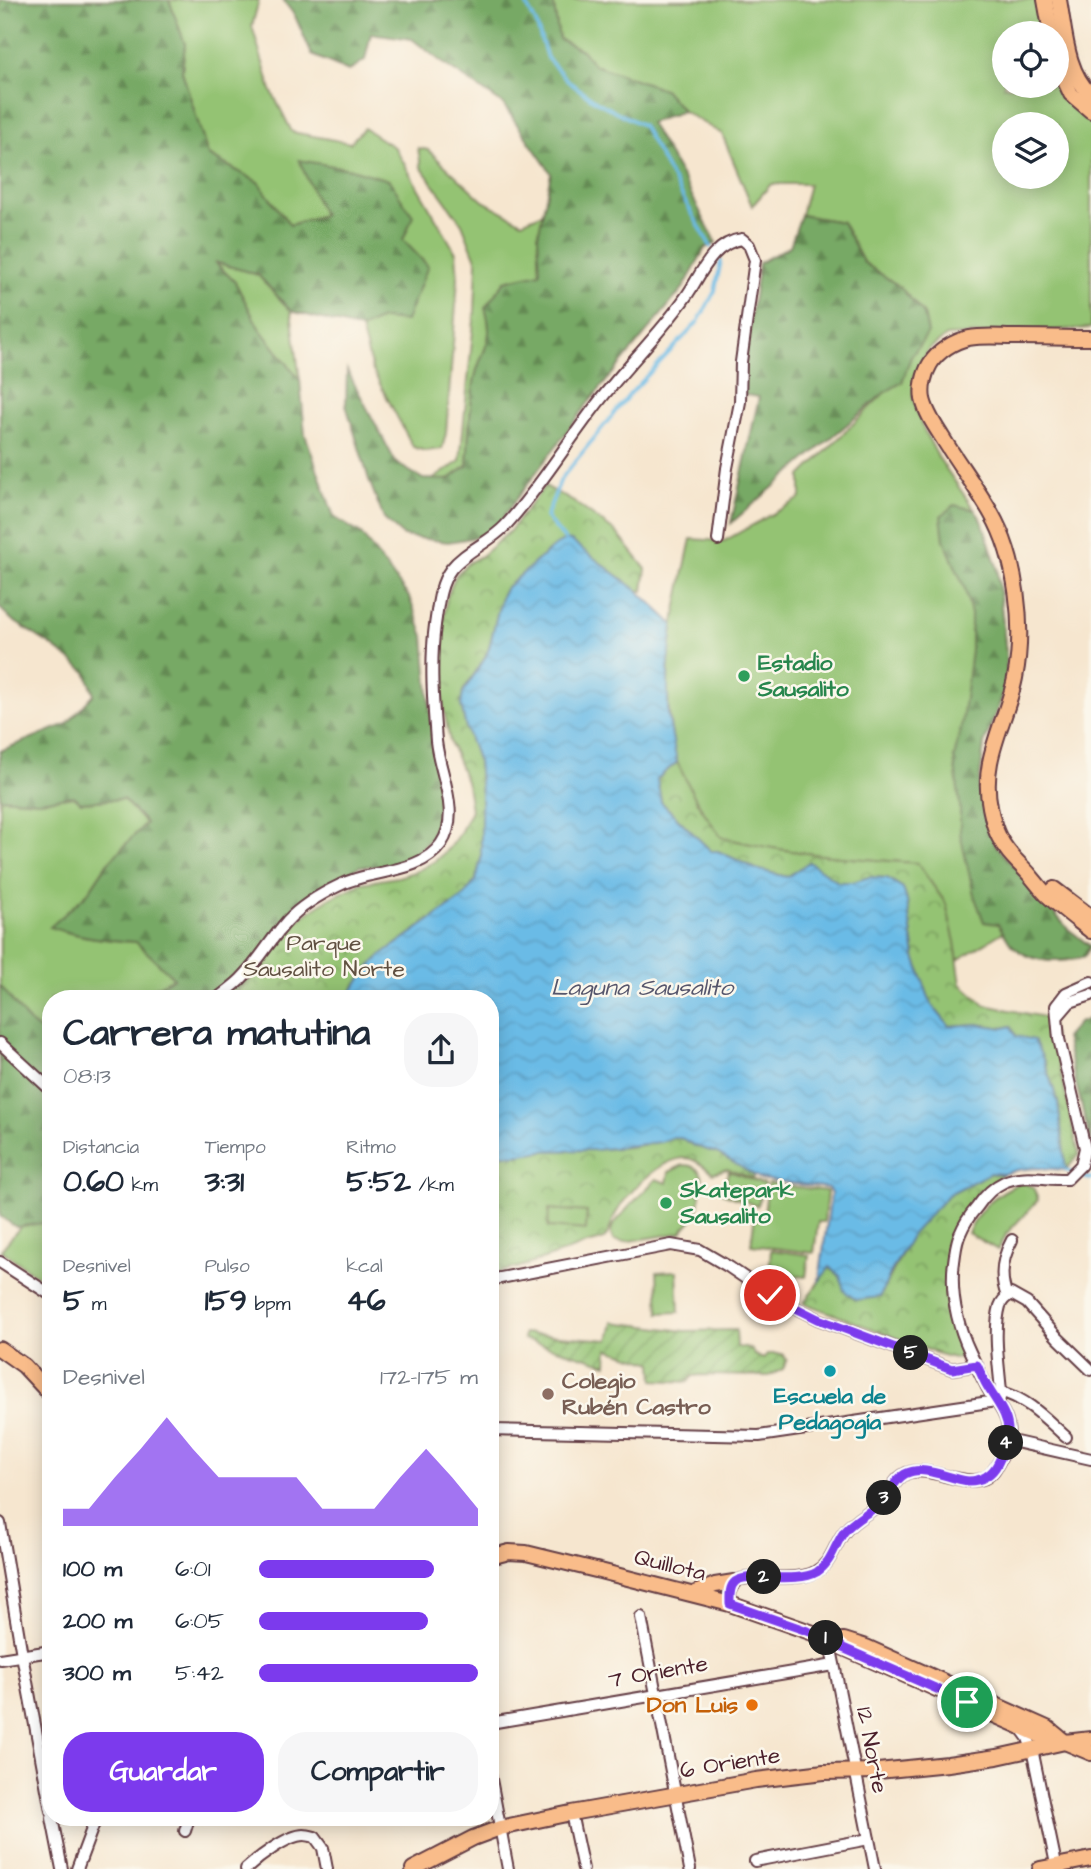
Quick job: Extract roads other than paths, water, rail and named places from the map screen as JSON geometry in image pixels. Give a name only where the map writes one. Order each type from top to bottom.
[{"type":"main road","points":[[1045,0],[1049,21]]},
{"type":"main road","points":[[1059,0],[1071,61],[1083,87],[1091,95]]},
{"type":"main road","points":[[1069,90],[1091,111]]},
{"type":"main road","points":[[1091,338],[969,338],[942,350],[925,373],[923,385],[923,401],[932,420],[1002,533],[1010,560],[1017,612],[1018,657],[1011,694],[994,742],[987,774],[987,794],[992,818],[998,837],[1012,857],[1044,892],[1091,931]]},
{"type":"main road","points":[[1029,875],[1050,886],[1091,917]]},
{"type":"main road","points":[[0,1349],[24,1366],[42,1385]]},
{"type":"main road","name":"Quillota","points":[[499,1555],[509,1552],[526,1553],[730,1604],[832,1640],[843,1648],[1020,1727],[1091,1753]]},
{"type":"main road","points":[[693,1594],[715,1585],[734,1582]]},
{"type":"main road","name":"Quillota","points":[[832,1640],[844,1640],[866,1647],[1049,1729],[1065,1742]]},
{"type":"main road","name":"6 Oriente","points":[[413,1869],[448,1850],[500,1828],[571,1813],[756,1780],[948,1763],[1091,1739]]},
{"type":"main road","points":[[1040,1869],[1091,1859]]},
{"type":"street","points":[[228,990],[242,978],[288,920],[305,906],[352,879],[414,864],[430,855],[441,844],[448,825],[449,809],[436,742],[432,690],[433,656],[439,594],[450,570],[504,527],[596,405],[676,310],[705,264],[720,249],[742,239],[749,244],[755,260],[741,362],[740,402],[727,468],[718,540]]},
{"type":"street","points":[[999,1396],[977,1365],[958,1321],[952,1277],[958,1236],[983,1198],[1004,1182],[1042,1177],[1064,1179],[1081,1165],[1085,1148],[1059,1039],[1056,1006],[1060,998],[1091,982]]},
{"type":"street","points":[[1058,1016],[1070,1002],[1091,995]]},
{"type":"street","points":[[0,1043],[42,1082]]},
{"type":"street","points":[[1007,1296],[1003,1287],[1002,1268],[1006,1250],[1012,1240]]},
{"type":"street","points":[[499,1278],[671,1245],[700,1250],[770,1295],[818,1319],[952,1369],[977,1365]]},
{"type":"street","points":[[0,1262],[42,1288]]},
{"type":"street","points":[[730,1604],[730,1590],[734,1582],[741,1578],[792,1579],[819,1570],[831,1558],[846,1529],[877,1505],[897,1480],[908,1473],[919,1471],[968,1481],[983,1478],[995,1470],[1007,1440],[1008,1424],[999,1396],[998,1323],[1001,1303],[1007,1296],[1012,1294],[1027,1303],[1091,1370]]},
{"type":"street","points":[[499,1430],[759,1436],[1014,1395],[1066,1437]]},
{"type":"street","points":[[1007,1440],[1091,1460]]},
{"type":"street","points":[[0,1523],[42,1763]]},
{"type":"street","points":[[641,1617],[690,1869]]},
{"type":"street","name":"12 Norte","points":[[832,1640],[834,1665],[875,1869]]},
{"type":"street","points":[[0,1659],[42,1653]]},
{"type":"street","name":"7 Oriente","points":[[499,1721],[834,1665]]},
{"type":"street","points":[[1020,1727],[1032,1749],[1056,1868]]},
{"type":"street","points":[[571,1813],[583,1869]]},
{"type":"street","points":[[499,1823],[508,1869]]},
{"type":"street","points":[[54,1826],[62,1869]]},
{"type":"street","points":[[77,1869],[93,1826]]},
{"type":"street","points":[[185,1831],[187,1826]]},
{"type":"street","points":[[246,1869],[291,1838],[303,1835],[315,1837],[323,1849],[324,1867]]},
{"type":"street","points":[[755,1861],[869,1839]]},
{"type":"water","name":"Laguna Sausalito","points":[[565,540],[571,541],[637,590],[673,624],[668,671],[668,715],[677,762],[657,779],[661,802],[711,851],[718,851],[756,869],[787,877],[809,862],[838,882],[853,882],[869,877],[887,878],[903,888],[915,957],[931,1004],[949,1026],[1011,1026],[1016,1036],[1034,1040],[1044,1061],[1058,1102],[1066,1170],[1036,1168],[1003,1174],[990,1173],[949,1194],[912,1234],[880,1297],[856,1300],[844,1291],[840,1276],[830,1267],[819,1281],[831,1194],[828,1188],[761,1179],[717,1153],[674,1137],[661,1142],[596,1150],[499,1154],[499,990],[353,990],[379,957],[463,897],[476,880],[481,859],[481,794],[478,762],[461,705],[463,692],[489,648],[502,594],[553,547]]},
{"type":"waterway","points":[[524,0],[536,23],[547,58],[569,82],[597,102],[642,125],[711,247]]},
{"type":"waterway","points":[[565,540],[546,517],[561,479],[629,395],[698,322],[715,291],[721,261]]},
{"type":"waterway","points":[[1066,1170],[1091,1178]]},
{"type":"place","name":"Estadio Sausalito","points":[[744,676]]},
{"type":"place","name":"Skatepark Sausalito","points":[[666,1203]]},
{"type":"place","name":"Escuela de Pedagogía","points":[[830,1371]]},
{"type":"place","name":"Colegio Rubén Castro","points":[[548,1394]]},
{"type":"place","name":"Don Luis","points":[[752,1705]]},
{"type":"park label","name":"Parque Sausalito Norte","points":[[324,956]]}]
